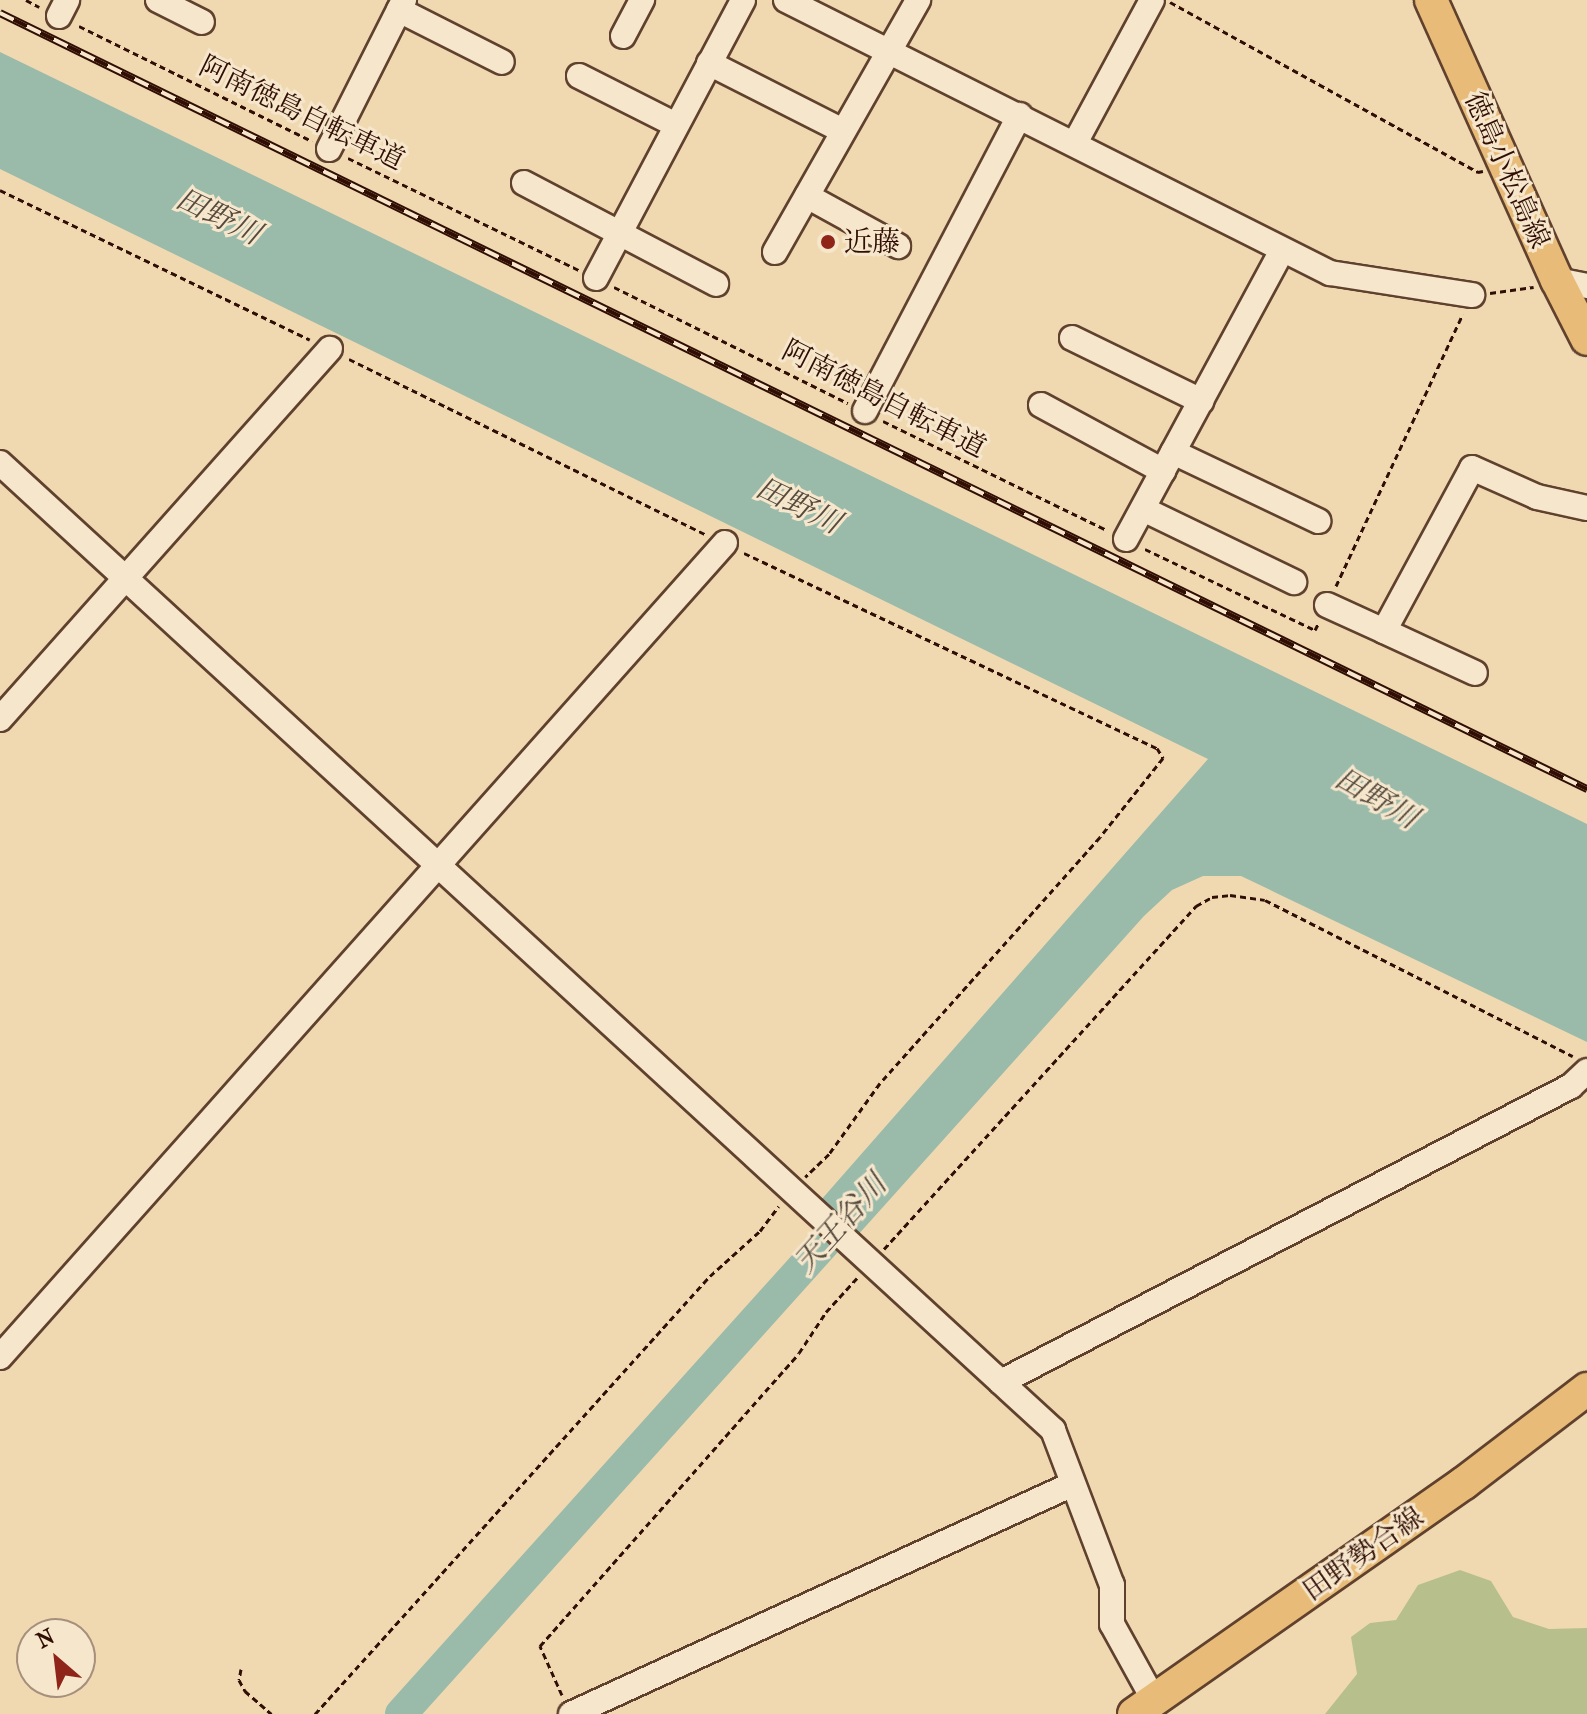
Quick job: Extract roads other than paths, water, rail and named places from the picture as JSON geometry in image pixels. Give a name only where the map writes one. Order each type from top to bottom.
[{"type":"main road","name":"徳島小松島線","points":[[1431,0],[1505,166],[1572,283],[1587,339]]},
{"type":"main road","name":"田野勢合線","points":[[1144,1707],[1464,1483],[1587,1389]]},
{"type":"street","points":[[158,0],[202,22]]},
{"type":"street","points":[[623,36],[642,0]]},
{"type":"street","points":[[596,278],[743,0]]},
{"type":"street","points":[[786,0],[1330,273],[1472,295]]},
{"type":"street","points":[[775,252],[918,0]]},
{"type":"street","points":[[1075,143],[1152,0]]},
{"type":"street","points":[[329,149],[401,5],[502,62]]},
{"type":"street","points":[[709,63],[843,131]]},
{"type":"street","points":[[579,76],[676,125]]},
{"type":"street","points":[[865,411],[1020,115]]},
{"type":"street","points":[[524,183],[716,284]]},
{"type":"street","points":[[807,196],[898,246]]},
{"type":"street","points":[[1126,539],[1282,250]]},
{"type":"street","points":[[1072,338],[1201,401]]},
{"type":"street","points":[[0,719],[330,349]]},
{"type":"street","points":[[1041,405],[1168,462],[1318,521]]},
{"type":"street","points":[[0,463],[1053,1430],[1112,1585],[1112,1624],[1144,1707]]},
{"type":"street","points":[[1384,631],[1472,468],[1537,497],[1587,508]]},
{"type":"street","points":[[1143,509],[1294,582]]},
{"type":"street","points":[[0,1357],[725,543]]},
{"type":"street","points":[[1327,605],[1475,673]]},
{"type":"street","points":[[1001,1382],[1571,1086],[1580,1063]]},
{"type":"street","points":[[571,1714],[1073,1484]]},
{"type":"water","name":"田野川","points":[[0,52],[1587,824],[1587,1042],[1241,876],[1203,876],[1172,890],[1144,916],[857,1236],[821,1200],[1208,759],[0,169]]},
{"type":"waterway","name":"天王谷川","points":[[401,1714],[856,1208]]},
{"type":"railway","points":[[0,13],[1587,789]]},
{"type":"place","name":"近藤","points":[[828,242]]}]
